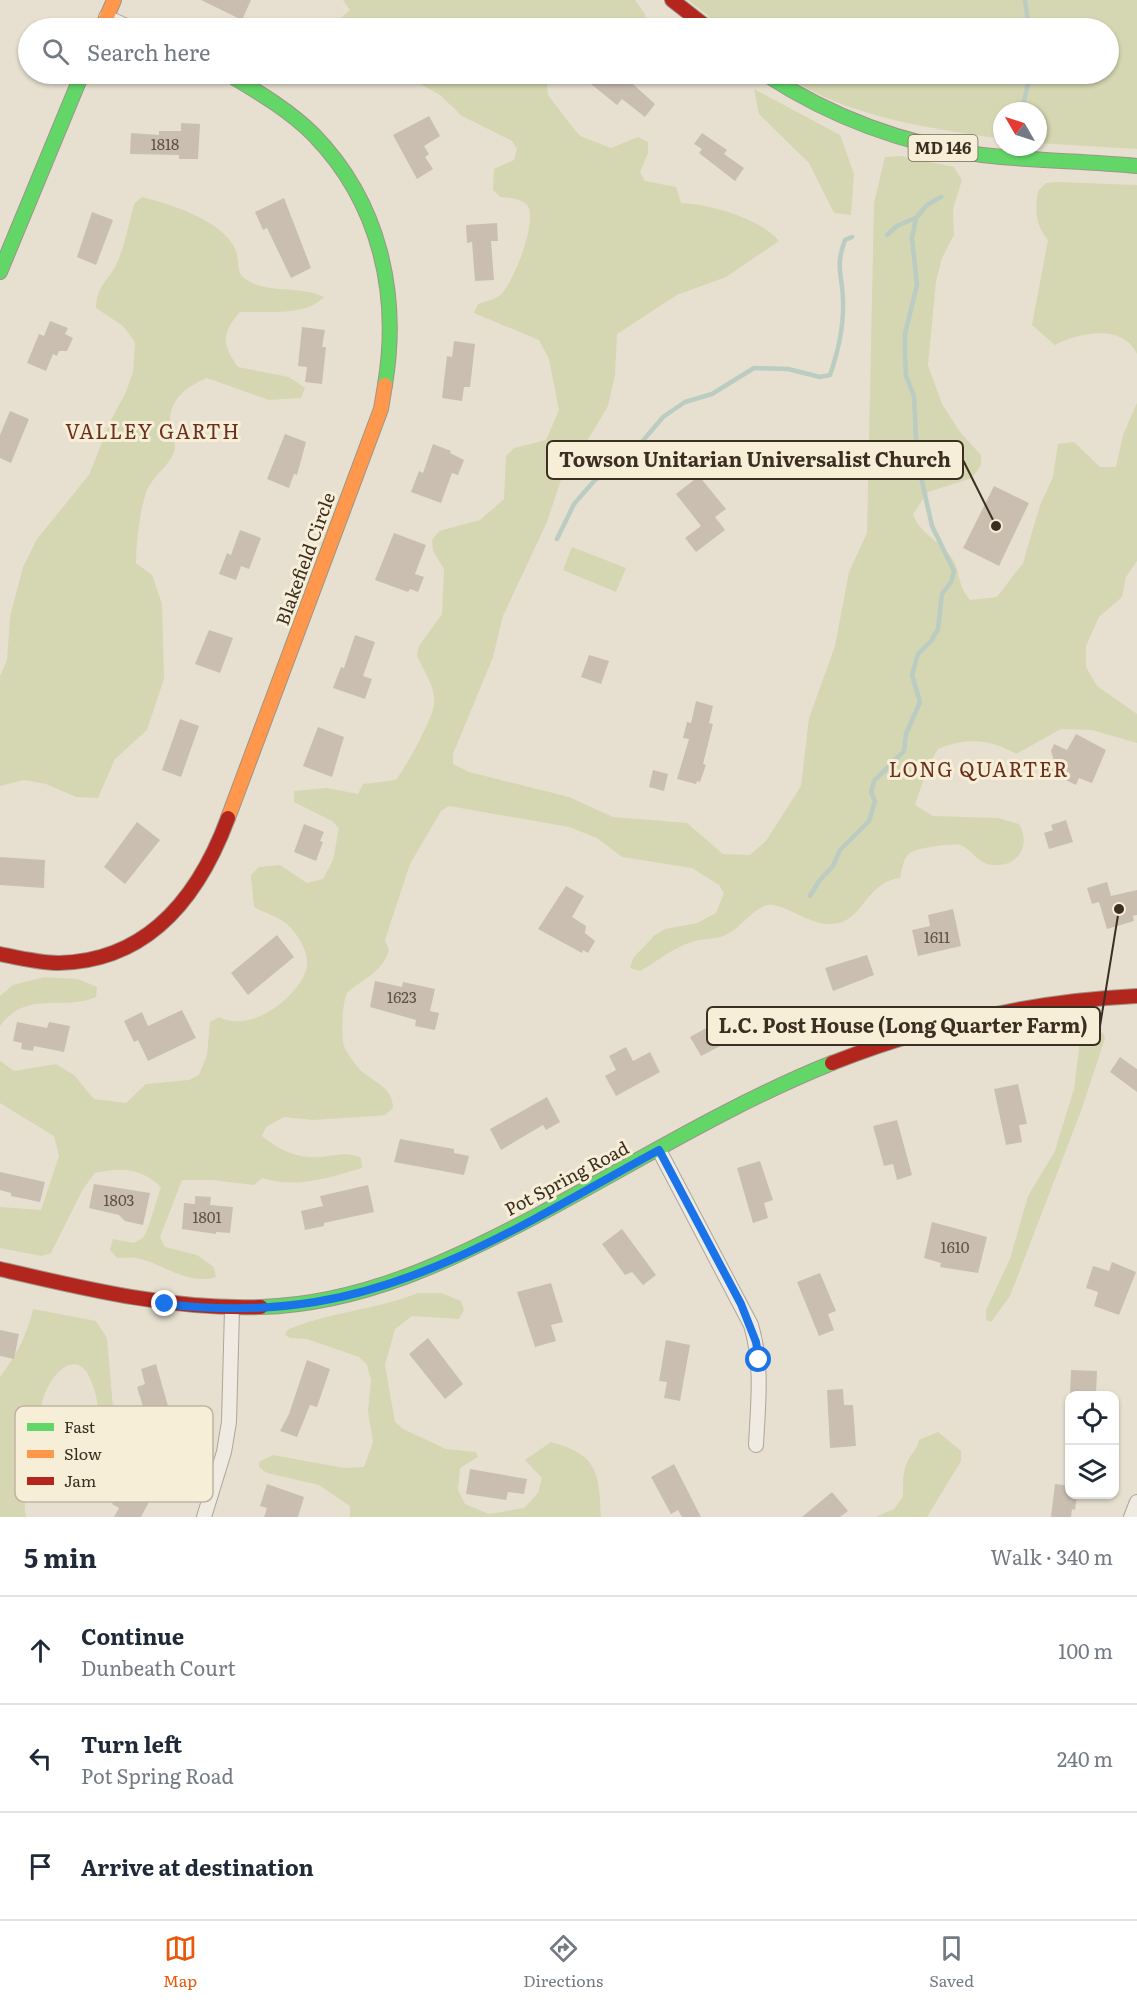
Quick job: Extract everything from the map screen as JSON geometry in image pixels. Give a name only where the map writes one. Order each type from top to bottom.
[{"type":"street","points":[[106,18],[114,0]]},
{"type":"street","points":[[672,0],[695,18]]},
{"type":"street","points":[[0,272],[78,84]]},
{"type":"street","name":"Blakefield Circle","points":[[0,954],[60,963],[107,957],[131,947],[157,931],[198,886],[214,856],[381,409],[389,374],[394,330],[391,288],[381,246],[365,205],[344,168],[318,137],[288,111],[249,84]]},
{"type":"street","name":"MD 146","points":[[780,84],[834,114],[909,140],[967,152],[1137,166]]},
{"type":"street","name":"Pot Spring Road","points":[[0,1269],[145,1301],[232,1309],[314,1302],[369,1290],[423,1272],[488,1241],[817,1069],[919,1033],[975,1018],[1043,1005],[1137,996]]},
{"type":"street","points":[[659,1150],[751,1325],[756,1342],[760,1378],[756,1445]]},
{"type":"street","points":[[213,1488],[224,1452],[229,1422],[232,1309]]},
{"type":"street","points":[[204,1517],[209,1502]]},
{"type":"street","points":[[1131,1517],[1137,1502]]},
{"type":"green space","points":[[343,0],[635,0],[645,14],[645,18],[341,18],[350,10]]},
{"type":"green space","points":[[688,0],[1137,0],[1137,149],[1047,144],[1047,102],[993,102],[993,138],[888,119],[833,101],[799,84],[1119,84],[1119,18],[711,18]]},
{"type":"green space","points":[[420,84],[547,84],[548,95],[580,136],[611,148],[638,137],[648,142],[648,153],[640,172],[645,181],[676,187],[681,203],[719,209],[747,219],[779,241],[726,277],[677,295],[617,334],[615,375],[608,406],[587,441],[570,453],[547,522],[503,616],[493,657],[453,754],[453,764],[469,772],[569,797],[613,817],[687,823],[723,854],[750,855],[766,841],[801,786],[809,718],[835,646],[849,572],[867,533],[874,203],[885,157],[901,156],[954,167],[962,180],[953,209],[954,235],[942,258],[936,282],[928,365],[942,404],[960,432],[981,455],[981,465],[972,478],[928,492],[913,514],[920,527],[954,561],[962,588],[970,600],[997,597],[1023,563],[1040,505],[1053,477],[1058,444],[1074,442],[1100,467],[1116,467],[1123,435],[1137,403],[1137,561],[1126,577],[1122,597],[1099,617],[1086,646],[1086,667],[1097,686],[1137,714],[1137,743],[1092,730],[1061,729],[1016,754],[997,745],[978,741],[948,745],[938,749],[928,766],[915,805],[933,816],[998,818],[1019,824],[1024,841],[1022,849],[1013,861],[997,865],[987,864],[960,845],[919,849],[910,853],[906,858],[900,878],[880,886],[847,920],[839,923],[822,923],[781,907],[767,905],[726,935],[685,944],[640,971],[630,968],[633,958],[655,935],[665,929],[697,923],[716,913],[724,893],[719,885],[692,868],[622,857],[597,838],[569,827],[449,806],[441,811],[410,864],[385,940],[389,950],[386,958],[377,970],[348,992],[344,1002],[342,1027],[345,1048],[365,1074],[384,1087],[392,1100],[393,1108],[385,1115],[375,1116],[313,1120],[284,1117],[266,1127],[262,1136],[272,1144],[296,1155],[316,1157],[355,1155],[361,1158],[362,1168],[300,1182],[262,1178],[254,1185],[212,1180],[182,1180],[160,1237],[165,1247],[197,1255],[214,1267],[216,1277],[195,1279],[146,1261],[117,1258],[110,1250],[113,1239],[134,1243],[143,1238],[161,1187],[146,1176],[131,1171],[114,1170],[95,1173],[83,1189],[51,1253],[41,1256],[0,1248],[0,1207],[41,1210],[59,1156],[54,1136],[0,1103],[0,1061],[14,1071],[56,1064],[74,1075],[94,1099],[126,1103],[146,1084],[189,1080],[199,1075],[207,1055],[210,1022],[219,1017],[231,1021],[256,1018],[280,1004],[291,994],[307,967],[304,949],[287,924],[254,907],[251,875],[259,867],[280,865],[307,883],[323,879],[333,860],[339,828],[332,821],[294,802],[294,791],[327,788],[358,794],[363,784],[396,780],[401,773],[424,732],[434,705],[431,686],[417,656],[419,646],[442,614],[444,569],[433,551],[432,540],[439,531],[480,520],[504,499],[506,456],[514,448],[546,440],[559,410],[549,359],[539,340],[474,313],[478,304],[495,298],[505,289],[517,266],[527,237],[530,212],[527,205],[518,200],[500,197],[493,190],[494,169],[514,160],[517,149],[512,141],[462,116],[440,95]]},
{"type":"green space","points":[[754,89],[840,135],[854,174],[851,215],[834,213],[809,163],[759,114]]},
{"type":"green space","points":[[1046,183],[1137,185],[1137,354],[1130,344],[1111,334],[1087,334],[1055,345],[1032,325],[1048,240],[1037,217],[1038,191]]},
{"type":"green space","points":[[142,197],[195,215],[221,231],[236,251],[239,271],[247,280],[265,287],[305,291],[324,297],[307,308],[285,312],[240,312],[229,326],[227,333],[229,352],[238,367],[289,377],[305,388],[301,398],[269,400],[207,378],[192,385],[180,395],[170,416],[174,452],[147,490],[140,516],[137,546],[136,563],[152,575],[162,604],[164,679],[147,730],[115,759],[98,798],[76,797],[46,784],[24,780],[0,786],[0,676],[7,660],[10,617],[23,567],[37,539],[89,475],[133,372],[135,342],[123,326],[96,308],[98,294],[120,256],[134,204]]},
{"type":"green space","points":[[572,547],[626,568],[616,592],[563,570]]},
{"type":"green space","points":[[45,977],[78,979],[97,987],[96,997],[70,1003],[45,1003],[22,1008],[10,1015],[0,1026],[0,996],[13,985]]},
{"type":"green space","points":[[1089,1026],[1103,1033],[1105,1038],[1081,1111],[1010,1296],[991,1322],[986,1320],[986,1310],[1010,1259],[1028,1196],[1055,1151],[1074,1089],[1081,1032]]},
{"type":"green space","points":[[418,1293],[441,1293],[461,1301],[464,1310],[459,1319],[412,1316],[395,1329],[385,1365],[395,1422],[403,1429],[446,1449],[476,1452],[478,1457],[460,1468],[458,1490],[465,1504],[489,1514],[524,1508],[538,1493],[542,1478],[525,1460],[551,1442],[567,1447],[587,1460],[593,1468],[599,1488],[601,1517],[350,1517],[350,1506],[319,1485],[267,1473],[259,1467],[259,1462],[273,1455],[344,1468],[364,1467],[373,1442],[368,1411],[371,1380],[367,1365],[359,1357],[307,1339],[290,1338],[285,1335],[287,1330],[303,1324]]},
{"type":"green space","points":[[33,1309],[96,1321],[107,1338],[113,1406],[97,1406],[90,1379],[82,1368],[73,1364],[64,1368],[55,1377],[47,1389],[42,1406],[15,1406],[15,1502],[25,1502],[26,1517],[0,1517],[0,1377],[28,1328]]},
{"type":"green space","points":[[938,1432],[961,1451],[961,1461],[927,1517],[875,1517],[894,1509],[903,1497],[906,1466],[919,1440]]},
{"type":"building","points":[[201,0],[251,0],[243,18],[238,18]]},
{"type":"building","points":[[591,84],[633,84],[655,104],[645,117],[622,99],[617,105]]},
{"type":"building","points":[[429,116],[440,136],[424,146],[429,154],[425,157],[433,169],[417,179],[393,135]]},
{"type":"building","points":[[181,123],[200,124],[198,159],[179,159],[179,155],[130,154],[131,133],[159,135],[159,131],[181,131]]},
{"type":"building","points":[[702,133],[727,150],[724,154],[744,168],[735,181],[699,153],[702,149],[694,144]]},
{"type":"building","points":[[284,198],[311,268],[291,278],[267,228],[263,230],[255,212]]},
{"type":"building","points":[[92,212],[113,220],[96,265],[77,257]]},
{"type":"building","points":[[497,223],[498,241],[491,241],[494,280],[475,281],[472,242],[467,243],[466,225]]},
{"type":"building","points":[[50,321],[68,328],[65,334],[73,338],[67,351],[59,351],[57,356],[53,354],[46,371],[27,363],[39,334],[44,336]]},
{"type":"building","points":[[302,327],[325,330],[322,347],[326,347],[322,384],[305,382],[307,367],[298,366]]},
{"type":"building","points":[[454,341],[475,344],[470,387],[464,387],[462,401],[442,398],[447,356],[452,357]]},
{"type":"building","points":[[10,411],[29,419],[11,463],[0,458],[0,435]]},
{"type":"building","points":[[285,434],[306,442],[297,475],[294,474],[289,488],[267,479]]},
{"type":"building","points":[[433,444],[451,451],[450,453],[464,460],[458,475],[452,473],[441,503],[411,492],[419,471],[423,473]]},
{"type":"building","points":[[699,476],[726,509],[715,517],[725,530],[696,552],[685,538],[701,526],[676,494]]},
{"type":"building","points":[[994,486],[1029,503],[999,566],[963,548]]},
{"type":"building","points":[[240,530],[261,538],[249,569],[241,566],[236,580],[219,574],[227,553],[231,555]]},
{"type":"building","points":[[394,533],[426,545],[415,574],[424,577],[418,592],[410,589],[408,592],[375,580]]},
{"type":"building","points":[[209,630],[233,638],[220,673],[195,664]]},
{"type":"building","points":[[355,635],[375,642],[363,676],[372,679],[365,699],[333,688],[341,667],[344,668]]},
{"type":"building","points":[[589,655],[609,661],[601,684],[581,677]]},
{"type":"building","points":[[696,701],[713,706],[709,723],[713,724],[703,764],[706,765],[700,782],[697,781],[696,784],[677,779],[689,739],[683,738],[687,722],[691,723]]},
{"type":"building","points":[[180,719],[199,726],[181,777],[162,770]]},
{"type":"building","points":[[318,727],[344,737],[332,777],[303,766]]},
{"type":"building","points":[[1076,734],[1106,750],[1092,783],[1079,778],[1076,785],[1051,773],[1055,764],[1051,751],[1054,744],[1067,750]]},
{"type":"building","points":[[653,770],[668,774],[664,791],[649,787]]},
{"type":"building","points":[[1066,820],[1073,842],[1049,849],[1044,833],[1053,830],[1051,825]]},
{"type":"building","points":[[137,822],[160,840],[125,884],[104,867]]},
{"type":"building","points":[[304,824],[324,832],[316,861],[294,852]]},
{"type":"building","points":[[0,857],[45,860],[44,888],[0,885]]},
{"type":"building","points":[[1107,882],[1111,896],[1137,890],[1137,915],[1133,916],[1134,921],[1107,929],[1099,902],[1092,904],[1087,888]]},
{"type":"building","points":[[566,886],[584,896],[572,917],[586,926],[585,933],[595,941],[588,953],[583,950],[582,953],[538,929]]},
{"type":"building","points":[[953,909],[961,946],[918,956],[912,930],[930,926],[928,915]]},
{"type":"building","points":[[277,935],[294,957],[248,995],[231,973]]},
{"type":"building","points":[[867,955],[874,975],[833,991],[825,968]]},
{"type":"building","points":[[375,981],[402,987],[403,982],[435,989],[430,1011],[439,1013],[435,1030],[415,1026],[416,1020],[370,1007]]},
{"type":"building","points":[[182,1010],[196,1038],[148,1061],[138,1040],[134,1042],[124,1021],[142,1012],[148,1026]]},
{"type":"building","points":[[737,1011],[746,1028],[728,1038],[730,1041],[701,1056],[690,1037]]},
{"type":"building","points":[[17,1022],[47,1028],[49,1022],[70,1026],[64,1052],[34,1046],[33,1051],[21,1049],[22,1043],[13,1041]]},
{"type":"building","points":[[626,1047],[633,1061],[650,1052],[660,1072],[616,1096],[605,1076],[616,1070],[609,1056]]},
{"type":"building","points":[[1120,1057],[1137,1069],[1137,1092],[1110,1072]]},
{"type":"building","points":[[1018,1084],[1027,1124],[1019,1125],[1022,1142],[1006,1145],[994,1089]]},
{"type":"building","points":[[547,1097],[560,1122],[546,1130],[543,1125],[501,1150],[490,1129]]},
{"type":"building","points":[[897,1120],[912,1175],[897,1180],[893,1164],[884,1166],[873,1126]]},
{"type":"building","points":[[400,1139],[454,1149],[454,1153],[469,1156],[464,1175],[394,1162]]},
{"type":"building","points":[[760,1161],[773,1200],[764,1203],[768,1218],[753,1223],[737,1168]]},
{"type":"building","points":[[0,1172],[45,1182],[40,1202],[11,1196],[11,1193],[0,1190]]},
{"type":"building","points":[[94,1184],[150,1193],[143,1225],[125,1221],[119,1215],[89,1208]]},
{"type":"building","points":[[368,1185],[374,1212],[324,1223],[324,1226],[305,1230],[301,1211],[323,1206],[320,1196]]},
{"type":"building","points":[[195,1196],[211,1197],[210,1205],[233,1207],[230,1233],[216,1232],[216,1234],[182,1229],[184,1203],[195,1204]]},
{"type":"building","points":[[932,1222],[987,1237],[978,1273],[940,1267],[941,1263],[924,1258]]},
{"type":"building","points":[[622,1229],[656,1275],[643,1285],[632,1272],[625,1275],[602,1244]]},
{"type":"building","points":[[1112,1262],[1136,1272],[1119,1315],[1094,1306],[1098,1292],[1086,1288],[1093,1266],[1109,1271]]},
{"type":"building","points":[[820,1273],[836,1311],[828,1314],[834,1330],[819,1336],[797,1282]]},
{"type":"building","points":[[551,1283],[563,1322],[551,1325],[556,1341],[535,1347],[517,1292]]},
{"type":"building","points":[[0,1330],[19,1334],[14,1359],[0,1356]]},
{"type":"building","points":[[428,1338],[463,1384],[445,1399],[409,1354]]},
{"type":"building","points":[[666,1340],[690,1345],[680,1401],[664,1398],[667,1382],[659,1381]]},
{"type":"building","points":[[307,1360],[330,1369],[317,1407],[310,1405],[297,1437],[280,1431],[289,1414]]},
{"type":"building","points":[[156,1364],[168,1406],[143,1406],[137,1387],[145,1384],[141,1369]]},
{"type":"building","points":[[1071,1370],[1097,1371],[1096,1391],[1070,1391]]},
{"type":"building","points":[[843,1389],[844,1405],[853,1405],[856,1446],[830,1448],[827,1390]]},
{"type":"building","points":[[674,1464],[701,1517],[682,1517],[678,1510],[671,1514],[651,1477]]},
{"type":"building","points":[[470,1469],[527,1479],[524,1494],[508,1492],[506,1500],[466,1494]]},
{"type":"building","points":[[267,1484],[304,1497],[298,1517],[264,1517],[267,1508],[260,1506]]},
{"type":"building","points":[[1055,1484],[1065,1485],[1065,1499],[1076,1499],[1075,1510],[1072,1509],[1071,1517],[1051,1517]]},
{"type":"building","points":[[832,1492],[848,1511],[840,1517],[802,1517]]},
{"type":"building","points":[[113,1502],[149,1502],[141,1517],[114,1517],[119,1508],[112,1504]]},
{"type":"waterway","points":[[1025,0],[1028,18]]},
{"type":"waterway","points":[[1024,102],[1028,84]]},
{"type":"waterway","points":[[810,896],[819,881],[833,866],[840,850],[869,821],[875,801],[871,792],[874,781],[904,751],[906,734],[920,702],[912,675],[918,654],[931,641],[938,629],[942,594],[951,582],[954,571],[932,526],[917,459],[914,396],[906,376],[905,357],[905,334],[917,285],[912,238],[916,218],[927,205],[941,197]]},
{"type":"waterway","points":[[887,235],[897,226],[915,218]]},
{"type":"waterway","points":[[557,539],[574,504],[595,480],[618,465],[636,449],[663,417],[685,402],[712,394],[754,368],[788,369],[820,377],[830,375],[843,319],[840,257],[845,240],[852,237]]},
{"type":"traffic: fast","points":[[0,272],[78,84]]},
{"type":"traffic: fast","points":[[244,84],[294,117],[314,135],[337,162],[355,190],[380,251],[387,284],[390,317],[385,385]]},
{"type":"traffic: fast","points":[[782,84],[842,116],[924,144],[982,155],[1020,159],[1137,166]]},
{"type":"traffic: fast","points":[[261,1307],[334,1298],[370,1289],[438,1264],[538,1215],[720,1115],[832,1063]]},
{"type":"traffic: slow","points":[[106,18],[114,0]]},
{"type":"traffic: slow","points":[[228,818],[381,409],[385,385]]},
{"type":"traffic: jam","points":[[672,0],[695,18]]},
{"type":"traffic: jam","points":[[0,954],[59,963],[91,959],[119,950],[144,937],[186,898],[216,847],[228,818]]},
{"type":"traffic: jam","points":[[832,1063],[907,1037],[982,1017],[1059,1003],[1137,996]]},
{"type":"traffic: jam","points":[[0,1269],[97,1291],[162,1302],[261,1307]]},
{"type":"place","name":"Towson Unitarian Universalist Church","points":[[996,526]]},
{"type":"place","name":"L.C. Post House (Long Quarter Farm)","points":[[1119,909]]},
{"type":"district","name":"VALLEY GARTH","points":[[153,432]]},
{"type":"district","name":"LONG QUARTER","points":[[979,770]]},
{"type":"route","points":[[165,1304],[209,1309],[263,1308],[314,1302],[395,1282],[423,1272],[488,1241],[659,1150],[751,1325],[759,1360]]}]
